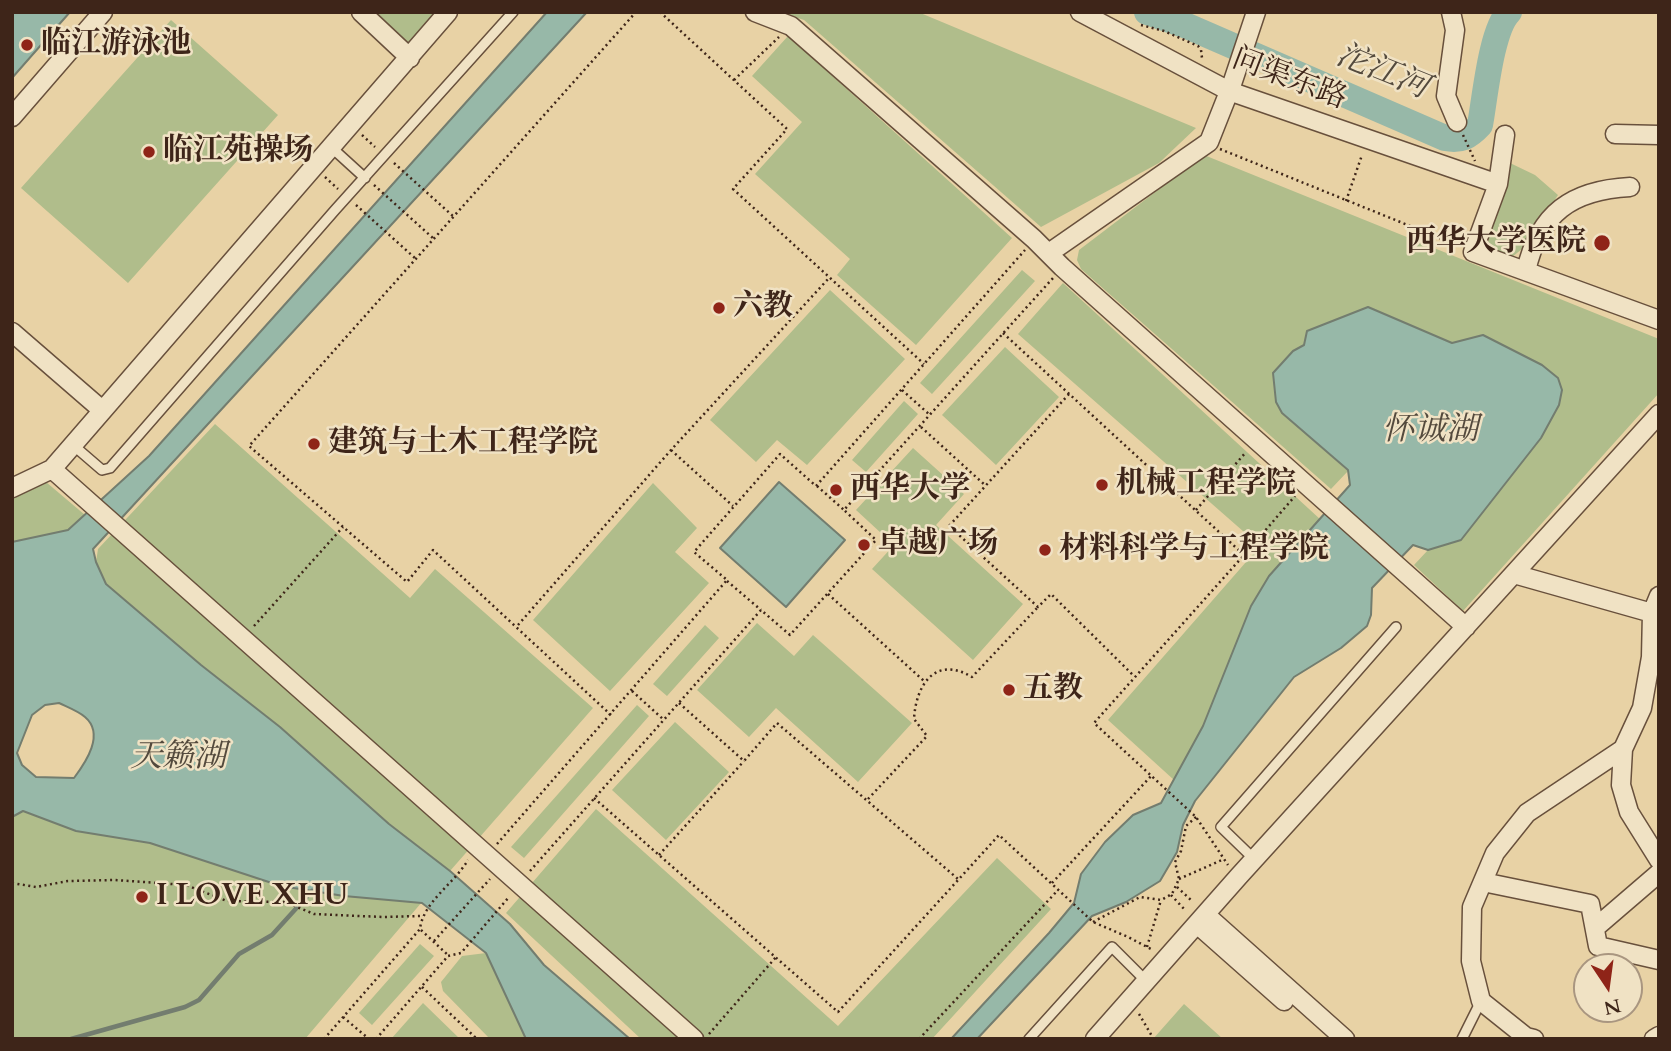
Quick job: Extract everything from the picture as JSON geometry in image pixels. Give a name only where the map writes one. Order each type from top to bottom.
[{"type":"street","points":[[12,117],[103,12]]},
{"type":"street","points":[[361,12],[410,58]]},
{"type":"street","points":[[12,488],[52,469],[448,12]]},
{"type":"street","points":[[755,12],[791,26],[1466,627]]},
{"type":"street","name":"问渠东路","points":[[1080,12],[1200,75],[1231,88],[1498,184]]},
{"type":"street","points":[[1049,253],[1209,142],[1231,88],[1256,12]]},
{"type":"street","points":[[1451,12],[1455,30],[1446,96],[1457,122]]},
{"type":"street","points":[[1615,134],[1659,135]]},
{"type":"street","points":[[1505,135],[1498,184],[1473,252],[1659,320]]},
{"type":"street","points":[[1527,271],[1542,230],[1559,210],[1581,195],[1604,189],[1630,187]]},
{"type":"street","points":[[12,332],[102,410]]},
{"type":"street","points":[[1095,1039],[1146,981],[1196,913],[1254,859],[1659,414]]},
{"type":"street","points":[[52,469],[701,1037]]},
{"type":"street","points":[[1514,574],[1656,604],[1651,657],[1642,708],[1623,749],[1622,785],[1629,812],[1659,860]]},
{"type":"street","points":[[1534,1039],[1525,1037],[1482,1001],[1471,961],[1472,907],[1495,853],[1527,813],[1623,749]]},
{"type":"street","points":[[1595,928],[1659,873]]},
{"type":"street","points":[[1483,882],[1590,904],[1598,946],[1659,960]]},
{"type":"street","points":[[1196,913],[1328,1039]]},
{"type":"street","points":[[1196,913],[1345,1039]]},
{"type":"street","points":[[1654,1039],[1659,1036]]},
{"type":"lane","points":[[73,445],[102,470],[110,468],[513,12]]},
{"type":"lane","points":[[331,147],[365,178]]},
{"type":"lane","points":[[1254,859],[1221,827],[1396,627]]},
{"type":"lane","points":[[1030,1039],[1112,947],[1146,981]]},
{"type":"lane","points":[[1462,1039],[1482,1001]]},
{"type":"path","points":[[611,715],[433,550],[407,582],[249,446],[636,12]]},
{"type":"path","points":[[660,12],[787,128],[733,189],[924,364]]},
{"type":"path","points":[[1139,25],[1164,31],[1198,46],[1202,50],[1200,75]]},
{"type":"path","points":[[734,80],[791,26]]},
{"type":"path","points":[[1457,122],[1479,168]]},
{"type":"path","points":[[1346,201],[1368,139]]},
{"type":"path","points":[[1209,142],[1226,153],[1473,252]]},
{"type":"path","points":[[399,167],[454,217]]},
{"type":"path","points":[[379,189],[434,239]]},
{"type":"path","points":[[360,209],[416,259]]},
{"type":"path","points":[[816,486],[1027,247]]},
{"type":"path","points":[[844,510],[1057,273]]},
{"type":"path","points":[[517,626],[671,450],[829,278]]},
{"type":"path","points":[[1003,333],[1244,555]]},
{"type":"path","points":[[902,390],[930,415]]},
{"type":"path","points":[[1038,607],[949,526],[1069,394]]},
{"type":"path","points":[[920,426],[986,486]]},
{"type":"path","points":[[1196,510],[1250,447]]},
{"type":"path","points":[[671,450],[733,506]]},
{"type":"path","points":[[780,454],[816,486],[876,540],[790,635],[694,552],[780,454]]},
{"type":"path","points":[[1228,865],[1196,817],[1094,723],[1299,491]]},
{"type":"path","points":[[253,627],[344,527]]},
{"type":"path","points":[[497,845],[727,580]]},
{"type":"path","points":[[828,594],[923,681]]},
{"type":"path","points":[[867,800],[928,736],[914,719],[915,699],[923,681],[943,670],[958,669],[972,677],[1051,594],[1134,676]]},
{"type":"path","points":[[528,873],[761,610]]},
{"type":"path","points":[[631,691],[664,720]]},
{"type":"path","points":[[679,703],[744,761]]},
{"type":"path","points":[[659,855],[777,723],[958,879]]},
{"type":"path","points":[[1052,883],[1152,775]]},
{"type":"path","points":[[594,798],[838,1012],[999,835],[1093,922],[1149,948],[1161,900]]},
{"type":"path","points":[[1093,922],[1140,897],[1161,900],[1171,895],[1179,879],[1175,863],[1181,851],[1186,826],[1196,817]]},
{"type":"path","points":[[324,1039],[420,929],[421,916],[461,872],[470,856]]},
{"type":"path","points":[[1179,879],[1224,859]]},
{"type":"path","points":[[434,942],[492,876]]},
{"type":"path","points":[[12,883],[36,887],[68,881],[115,880],[186,885],[227,901],[285,902],[314,914],[421,916]]},
{"type":"path","points":[[1177,887],[1196,913]]},
{"type":"path","points":[[919,1039],[1058,890]]},
{"type":"path","points":[[376,1039],[449,956],[461,953],[512,893]]},
{"type":"path","points":[[1171,895],[1196,913]]},
{"type":"path","points":[[420,929],[449,956]]},
{"type":"path","points":[[701,1037],[776,957]]},
{"type":"path","points":[[422,987],[477,1039]]},
{"type":"path","points":[[1137,1008],[1153,1038]]},
{"type":"path","points":[[343,1017],[369,1039]]},
{"type":"green space","points":[[373,12],[440,12],[410,46]]},
{"type":"green space","points":[[780,12],[918,12],[1196,128],[1159,163],[1041,227],[804,20]]},
{"type":"green space","name":"临江苑操场","points":[[171,20],[278,115],[128,283],[21,188]]},
{"type":"green space","points":[[788,36],[1012,238],[916,345],[837,275],[850,259],[755,174],[802,122],[752,76]]},
{"type":"green space","points":[[1204,155],[1659,339],[1659,393],[1463,611],[1414,565],[1428,550],[1461,540],[1483,335],[1452,343],[1368,307],[1293,351],[1282,413],[1348,471],[1331,489],[1081,269],[1077,260],[1079,250]]},
{"type":"green space","points":[[1510,163],[1535,175],[1558,195],[1522,249],[1512,257],[1486,248]]},
{"type":"green space","points":[[1022,270],[1035,281],[932,394],[920,383]]},
{"type":"green space","points":[[1063,283],[1321,520],[1269,576],[1251,606],[1203,726],[1174,780],[1108,720],[1260,546],[1018,334]]},
{"type":"green space","points":[[830,290],[905,359],[807,465],[777,440],[756,462],[710,420]]},
{"type":"green space","points":[[1005,347],[1059,397],[996,465],[942,415]]},
{"type":"green space","points":[[904,401],[918,414],[866,472],[852,460]]},
{"type":"green space","points":[[215,424],[410,598],[435,569],[593,708],[450,871],[389,824],[280,727],[201,665],[106,584],[96,562],[98,549]]},
{"type":"green space","points":[[913,448],[964,494],[936,525],[1023,604],[973,660],[872,569],[894,545],[856,510]]},
{"type":"green space","points":[[46,482],[85,515],[68,530],[12,542],[12,496]]},
{"type":"green space","points":[[653,483],[697,528],[675,552],[709,583],[610,691],[533,620]]},
{"type":"green space","points":[[757,623],[794,656],[813,635],[912,723],[858,782],[776,708],[749,737],[697,690]]},
{"type":"green space","points":[[705,625],[719,638],[667,696],[653,684]]},
{"type":"green space","points":[[637,705],[649,716],[524,858],[511,847]]},
{"type":"green space","points":[[675,722],[729,772],[666,840],[612,790]]},
{"type":"green space","points":[[596,809],[838,1026],[997,858],[1051,909],[932,1039],[641,1039],[506,913]]},
{"type":"green space","points":[[23,811],[76,831],[150,843],[281,886],[344,896],[422,902],[305,1039],[12,1039],[12,817]]},
{"type":"green space","points":[[420,944],[434,956],[372,1025],[359,1013]]},
{"type":"green space","points":[[486,953],[526,1039],[490,1039],[443,991],[441,982],[462,956]]},
{"type":"green space","points":[[423,1003],[460,1039],[391,1039]]},
{"type":"green space","points":[[1184,1004],[1223,1039],[1153,1039]]},
{"type":"water","name":"临江游泳池","points":[[12,12],[70,12],[12,78]]},
{"type":"water","name":"天籁湖","points":[[547,12],[587,12],[93,549],[106,584],[201,665],[280,727],[389,824],[450,871],[510,924],[544,965],[630,1039],[526,1039],[486,953],[422,903],[344,896],[281,886],[150,843],[76,831],[23,811],[12,817],[12,542],[68,530],[149,456]],"holes":[[[59,703],[82,715],[91,724],[92,748],[74,778],[36,777],[22,765],[17,753],[32,715],[45,705]]]},
{"type":"water","name":"怀诚湖","points":[[1368,307],[1452,343],[1483,335],[1542,365],[1558,378],[1562,390],[1559,405],[1541,438],[1461,540],[1428,550],[1413,545],[1372,588],[1371,615],[1367,626],[1341,648],[1294,677],[1195,801],[1183,825],[1177,852],[1160,881],[1126,902],[1092,916],[977,1039],[951,1039],[1074,903],[1081,874],[1105,842],[1133,815],[1161,803],[1203,726],[1251,606],[1269,576],[1350,485],[1348,470],[1282,413],[1276,402],[1273,373],[1293,351],[1304,345],[1307,331]]},
{"type":"water","points":[[779,482],[845,540],[786,607],[720,548]]},
{"type":"waterway","name":"沱江河","points":[[1147,12],[1187,26],[1445,138],[1456,139],[1468,135],[1480,125],[1493,49],[1509,12]]},
{"type":"waterway","points":[[71,1039],[185,1007],[199,1000],[239,954],[272,935],[312,891]]},
{"type":"place","name":"临江游泳池","points":[[27,45]]},
{"type":"place","name":"临江苑操场","points":[[149,152]]},
{"type":"place","name":"西华大学医院","points":[[1602,243]]},
{"type":"place","name":"六教","points":[[719,308]]},
{"type":"place","name":"建筑与土木工程学院","points":[[314,444]]},
{"type":"place","name":"机械工程学院","points":[[1102,485]]},
{"type":"place","name":"西华大学","points":[[836,490]]},
{"type":"place","name":"卓越广场","points":[[864,545]]},
{"type":"place","name":"材料科学与工程学院","points":[[1045,550]]},
{"type":"place","name":"五教","points":[[1009,690]]},
{"type":"place","name":"I LOVE XHU","points":[[142,897]]}]
